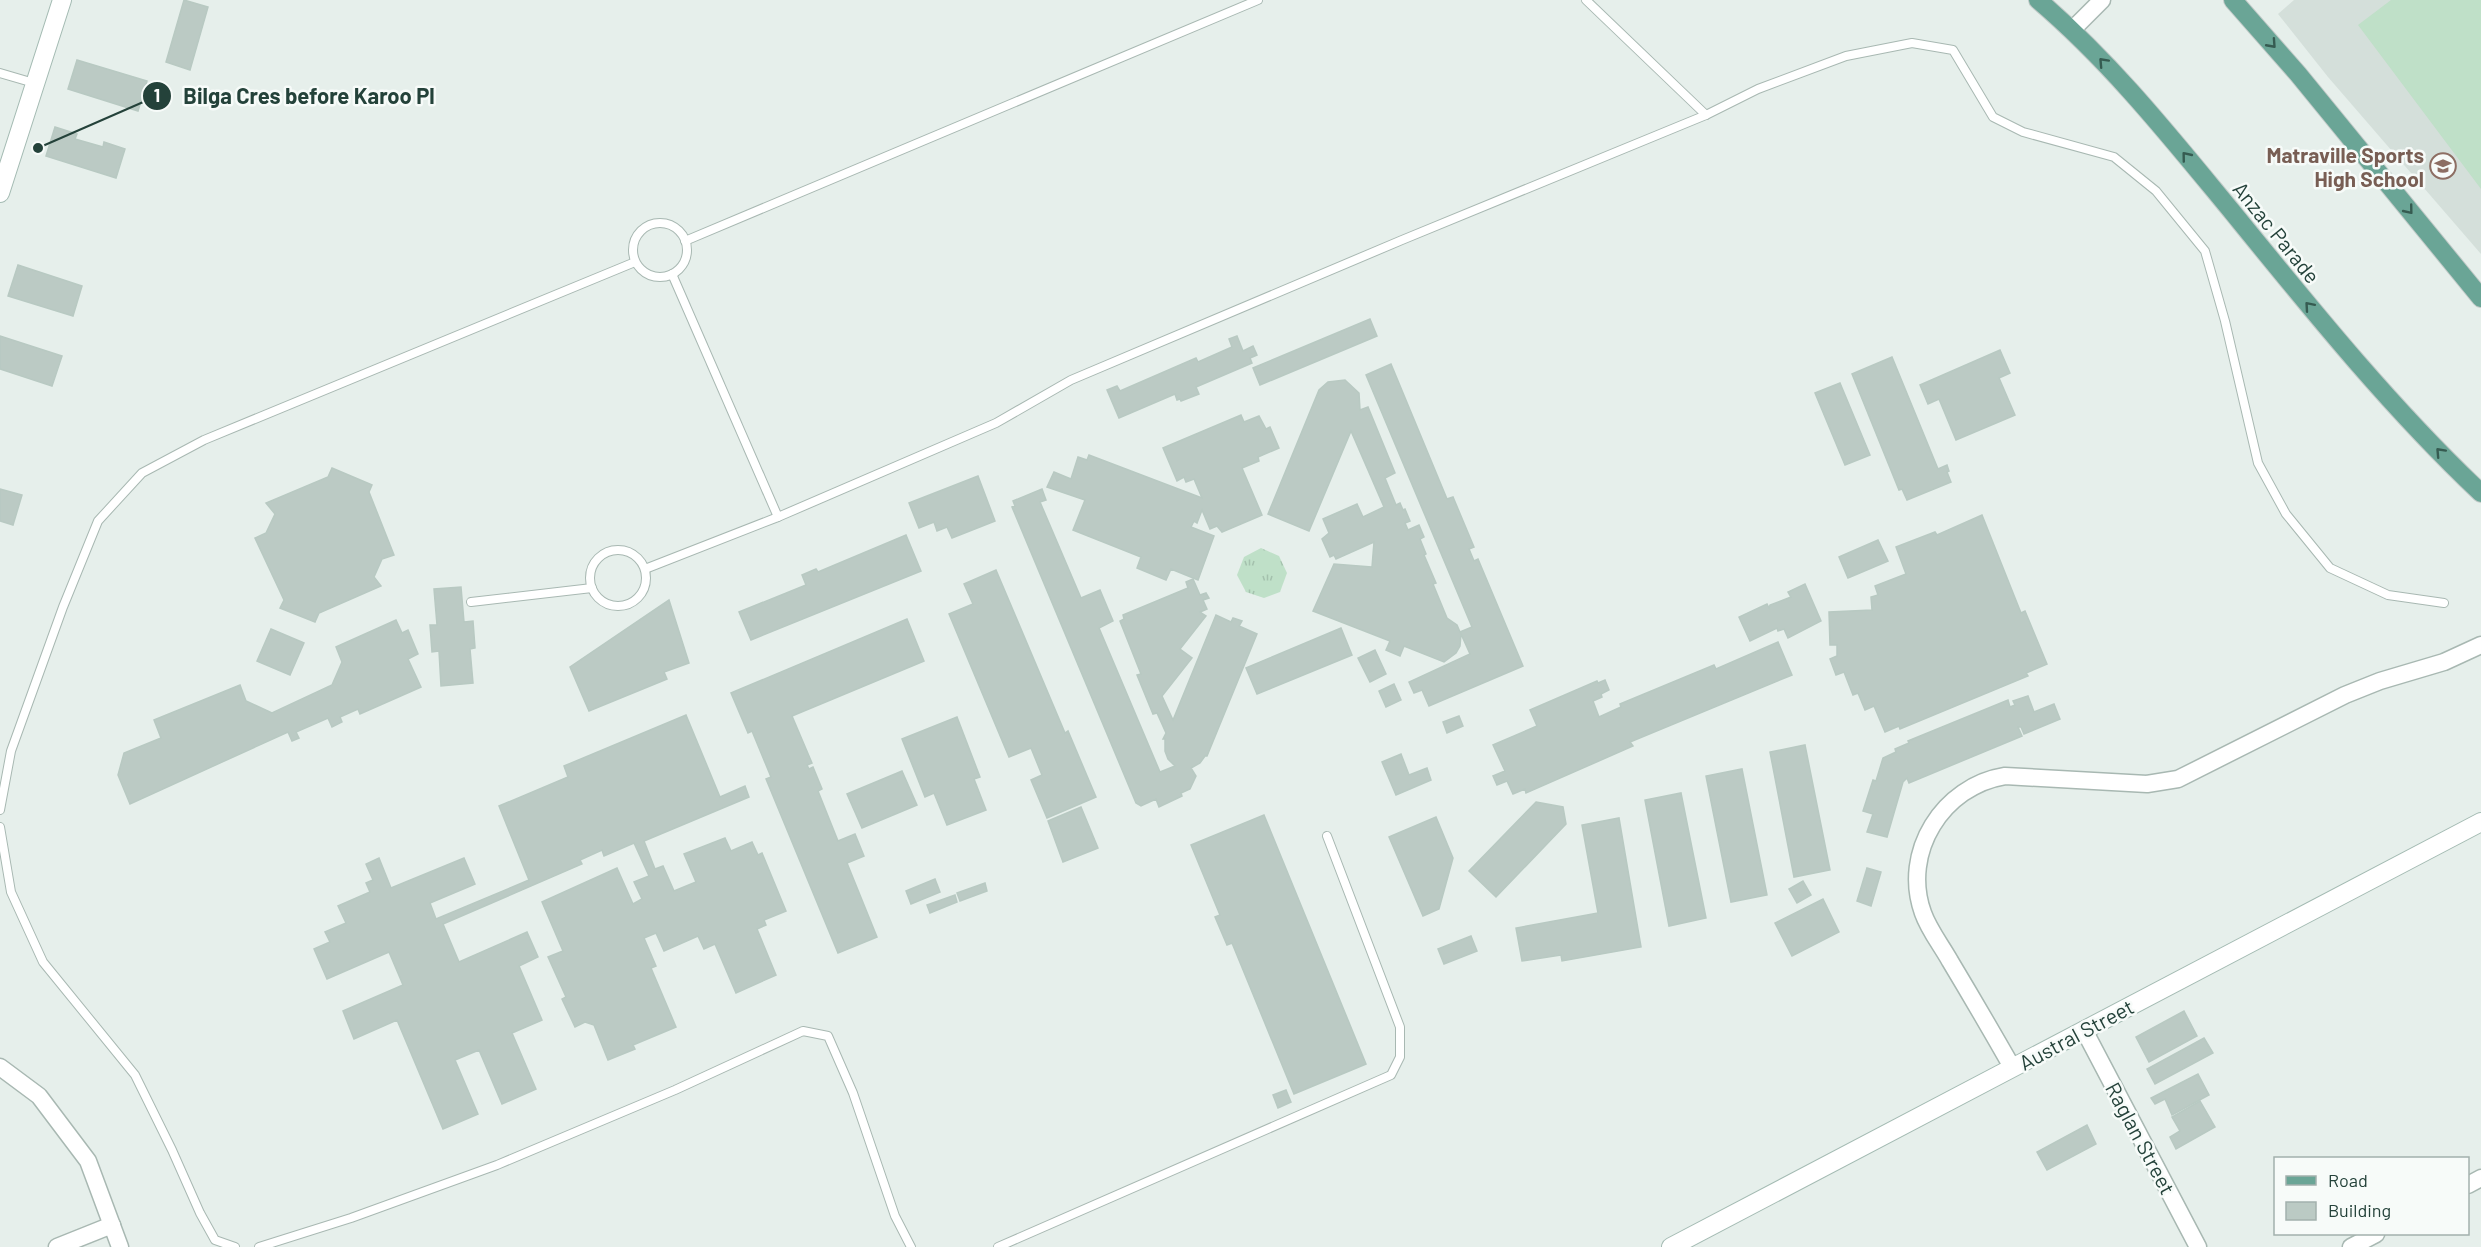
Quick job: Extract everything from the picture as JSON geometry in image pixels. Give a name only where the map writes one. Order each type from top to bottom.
[{"type":"main road","name":"Anzac Parade","points":[[2038,0],[2073,29],[2144,104],[2297,292],[2375,383],[2481,493]]},
{"type":"main road","points":[[2233,0],[2298,74],[2481,298]]},
{"type":"street","points":[[0,193],[62,0]]},
{"type":"street","points":[[2073,29],[2102,0]]},
{"type":"street","points":[[2012,1067],[1930,927],[1920,899],[1919,866],[1924,844],[1936,817],[1956,796],[1990,778],[2005,776],[2147,784],[2178,779],[2345,695],[2379,681],[2444,662],[2481,645]]},
{"type":"street","name":"Austral Street","points":[[1671,1247],[2481,822]]},
{"type":"street","name":"Raglan Street","points":[[2084,1030],[2198,1247]]},
{"type":"street","points":[[0,1066],[39,1096],[88,1161],[120,1247]]},
{"type":"street","points":[[57,1247],[111,1225]]},
{"type":"street","points":[[2350,1247],[2372,1235]]},
{"type":"lane","points":[[685,241],[1258,0]]},
{"type":"lane","points":[[1586,0],[1706,115]]},
{"type":"lane","points":[[645,569],[778,517],[996,423],[1071,380],[1706,115],[1758,89],[1846,56],[1912,43],[1953,50],[1993,117],[2024,132],[2114,157],[2156,191],[2205,250],[2225,321],[2258,463],[2286,514],[2330,568],[2388,595],[2444,603]]},
{"type":"lane","points":[[0,73],[34,83]]},
{"type":"lane","points":[[660,223],[671,225],[680,232],[685,241],[687,254],[682,266],[672,274],[655,277],[640,269],[635,261],[633,251],[635,240],[641,231],[650,225],[660,223]]},
{"type":"lane","points":[[0,810],[10,751],[63,607],[98,521],[142,473],[204,440],[635,261]]},
{"type":"lane","points":[[672,274],[778,517]]},
{"type":"lane","points":[[609,551],[627,551],[635,555],[645,569],[645,588],[640,597],[632,603],[623,606],[604,603],[592,588],[590,579],[595,562],[609,551]]},
{"type":"lane","points":[[471,602],[592,588]]},
{"type":"lane","points":[[0,827],[11,892],[43,962],[135,1075],[214,1240],[235,1247]]},
{"type":"lane","points":[[998,1247],[1391,1075],[1400,1057],[1400,1027],[1327,836]]},
{"type":"lane","points":[[260,1247],[340,1222],[497,1165],[675,1090],[803,1031],[828,1036],[854,1093],[895,1216],[911,1247]]},
{"type":"shaded area","name":"Matraville Sports High School","points":[[2294,0],[2481,0],[2481,254],[2328,77],[2278,14]]},
{"type":"green space","points":[[2391,0],[2481,0],[2481,189],[2358,25]]},
{"type":"green space","points":[[1261,548],[1279,556],[1287,573],[1280,592],[1264,598],[1246,592],[1237,575],[1244,557]]},
{"type":"building","points":[[184,0],[208,7],[190,70],[166,62]]},
{"type":"building","points":[[77,60],[147,81],[138,111],[68,89]]},
{"type":"building","points":[[55,127],[77,134],[75,139],[103,147],[104,142],[125,149],[116,178],[46,156]]},
{"type":"building","points":[[18,265],[82,286],[73,316],[8,296]]},
{"type":"building","points":[[1370,319],[1377,336],[1260,385],[1253,368]]},
{"type":"building","points":[[0,336],[62,356],[52,386],[0,369]]},
{"type":"building","points":[[1237,336],[1243,351],[1253,346],[1257,355],[1250,358],[1252,363],[1196,387],[1199,394],[1181,401],[1177,400],[1175,394],[1119,418],[1107,390],[1117,386],[1120,391],[1196,358],[1198,362],[1232,347],[1229,339]]},
{"type":"building","points":[[2000,350],[2010,373],[1999,378],[2015,415],[1956,440],[1939,399],[1928,404],[1920,385]]},
{"type":"building","points":[[1892,357],[1938,469],[1947,465],[1951,482],[1907,500],[1902,489],[1899,490],[1852,374]]},
{"type":"building","points":[[1391,364],[1447,499],[1453,497],[1474,547],[1469,549],[1474,561],[1478,559],[1523,666],[1429,706],[1422,690],[1414,693],[1409,682],[1470,654],[1461,634],[1460,646],[1456,653],[1444,662],[1404,646],[1400,656],[1386,650],[1390,641],[1313,611],[1334,564],[1372,567],[1374,542],[1336,559],[1334,555],[1330,557],[1322,539],[1329,533],[1323,519],[1357,504],[1363,517],[1384,507],[1351,431],[1309,531],[1268,514],[1319,390],[1328,382],[1345,380],[1359,393],[1360,410],[1368,407],[1395,473],[1385,478],[1396,505],[1400,503],[1403,510],[1405,509],[1410,521],[1405,523],[1408,530],[1419,525],[1424,537],[1420,539],[1426,554],[1424,555],[1447,618],[1457,625],[1460,632],[1472,627],[1366,375]]},
{"type":"building","points":[[1840,383],[1870,455],[1845,465],[1815,393]]},
{"type":"building","points":[[1241,415],[1244,422],[1259,416],[1266,429],[1270,427],[1279,448],[1258,457],[1259,461],[1242,468],[1262,515],[1222,532],[1217,526],[1210,529],[1202,510],[1197,523],[1194,521],[1191,527],[1214,536],[1198,580],[1171,569],[1166,580],[1137,568],[1141,557],[1073,530],[1085,500],[1047,487],[1054,472],[1071,479],[1078,457],[1087,460],[1089,455],[1202,498],[1194,479],[1186,482],[1184,477],[1177,481],[1163,448]]},
{"type":"building","points":[[332,468],[372,485],[369,492],[394,555],[382,559],[374,577],[381,586],[319,613],[315,622],[280,608],[284,600],[255,538],[266,533],[275,514],[266,503],[328,477]]},
{"type":"building","points":[[978,476],[995,521],[952,538],[947,527],[937,531],[934,522],[919,528],[909,503]]},
{"type":"building","points":[[0,489],[22,495],[13,525],[0,521]]},
{"type":"building","points":[[1042,489],[1046,500],[1040,502],[1081,598],[1100,590],[1113,621],[1099,628],[1160,772],[1175,766],[1168,759],[1165,751],[1165,739],[1163,739],[1166,733],[1157,713],[1153,714],[1137,675],[1141,674],[1120,621],[1124,619],[1123,615],[1188,588],[1186,582],[1193,579],[1200,595],[1206,593],[1209,598],[1203,600],[1207,609],[1200,612],[1206,616],[1180,649],[1192,658],[1162,696],[1173,720],[1216,615],[1231,622],[1233,618],[1242,621],[1239,626],[1257,634],[1207,756],[1191,768],[1196,776],[1190,789],[1181,793],[1182,796],[1159,807],[1156,799],[1141,806],[1136,803],[1012,507],[1015,506],[1013,501]]},
{"type":"building","points":[[1982,515],[2021,613],[2025,611],[2047,664],[2026,673],[2028,676],[1900,729],[1899,726],[1885,732],[1874,706],[1865,710],[1858,693],[1853,695],[1844,672],[1836,675],[1830,659],[1837,656],[1837,645],[1830,645],[1829,612],[1872,610],[1871,597],[1878,595],[1875,586],[1906,574],[1896,547],[1935,532],[1937,535]]},
{"type":"building","points":[[906,535],[921,571],[751,640],[739,612],[806,585],[802,575],[816,569],[818,572]]},
{"type":"building","points":[[1878,540],[1888,561],[1848,578],[1839,557]]},
{"type":"building","points":[[996,570],[1065,733],[1068,731],[1096,797],[1047,818],[1031,780],[1042,775],[1031,748],[1009,757],[949,614],[973,604],[964,584]]},
{"type":"building","points":[[1805,584],[1821,621],[1788,638],[1784,629],[1778,631],[1777,628],[1750,641],[1739,617],[1767,604],[1769,608],[1770,605],[1791,597],[1788,592]]},
{"type":"building","points":[[461,587],[464,622],[473,621],[475,648],[470,649],[473,683],[441,686],[439,651],[432,652],[430,625],[437,625],[434,589]]},
{"type":"building","points":[[669,600],[689,663],[664,672],[667,679],[589,711],[570,667]]},
{"type":"building","points":[[907,619],[924,661],[792,716],[812,763],[807,765],[809,769],[813,767],[822,789],[818,791],[838,841],[855,834],[864,856],[847,863],[877,937],[838,953],[766,779],[771,777],[752,731],[748,733],[731,693]]},
{"type":"building","points":[[396,620],[402,633],[408,630],[418,654],[408,659],[421,687],[360,714],[358,709],[340,717],[342,722],[332,727],[328,718],[296,732],[299,738],[292,741],[288,732],[130,804],[118,775],[124,753],[161,738],[154,720],[240,685],[246,701],[272,713],[332,685],[342,662],[336,647]]},
{"type":"building","points":[[1341,628],[1352,655],[1257,694],[1246,668]]},
{"type":"building","points":[[271,629],[304,643],[290,675],[257,661]]},
{"type":"building","points":[[1778,642],[1792,675],[1630,742],[1633,746],[1526,793],[1525,789],[1513,794],[1507,781],[1497,785],[1493,776],[1505,771],[1493,745],[1537,726],[1530,710],[1597,681],[1598,683],[1605,680],[1609,690],[1601,694],[1602,697],[1593,701],[1599,717],[1621,707],[1620,704],[1714,665],[1716,669]]},
{"type":"building","points":[[1375,650],[1386,674],[1370,682],[1358,658]]},
{"type":"building","points":[[1394,684],[1401,700],[1386,707],[1379,691]]},
{"type":"building","points":[[2028,696],[2034,712],[2054,704],[2060,719],[2024,734],[2021,727],[2018,727],[2022,736],[1909,783],[1907,778],[1903,782],[1887,837],[1867,832],[1873,814],[1863,811],[1883,758],[1896,752],[1895,749],[1909,743],[1908,741],[2008,700],[2010,707],[2015,705],[2013,701]]},
{"type":"building","points":[[686,715],[720,797],[745,786],[749,797],[644,841],[655,869],[663,866],[674,891],[696,882],[684,854],[725,838],[731,851],[752,842],[758,855],[762,853],[786,911],[764,920],[766,925],[757,929],[776,975],[736,993],[715,944],[704,949],[698,936],[664,951],[656,933],[644,938],[656,966],[651,968],[676,1027],[633,1045],[635,1049],[608,1060],[594,1025],[585,1022],[575,1027],[562,999],[566,997],[548,957],[563,951],[542,902],[617,868],[633,904],[642,899],[634,882],[649,876],[634,843],[604,856],[602,850],[580,860],[582,864],[443,924],[459,962],[527,932],[538,957],[519,966],[542,1020],[512,1033],[536,1089],[502,1104],[479,1050],[455,1060],[478,1114],[443,1129],[397,1020],[354,1039],[343,1011],[403,985],[389,952],[327,979],[314,949],[330,942],[325,932],[346,923],[338,906],[370,892],[366,883],[373,880],[366,864],[379,858],[391,888],[464,858],[475,884],[430,903],[436,919],[529,880],[499,806],[568,777],[564,766]]},
{"type":"building","points":[[1459,716],[1463,726],[1447,733],[1443,722]]},
{"type":"building","points":[[957,717],[980,777],[974,779],[986,810],[947,825],[934,793],[925,797],[902,739]]},
{"type":"building","points":[[1805,745],[1830,870],[1794,877],[1770,752]]},
{"type":"building","points":[[1401,754],[1409,775],[1427,768],[1431,780],[1396,795],[1382,762]]},
{"type":"building","points":[[1742,769],[1767,895],[1731,902],[1706,776]]},
{"type":"building","points":[[902,771],[917,805],[862,828],[847,794]]},
{"type":"building","points":[[1681,793],[1706,918],[1669,926],[1645,800]]},
{"type":"building","points":[[1536,802],[1563,807],[1566,824],[1496,897],[1469,871]]},
{"type":"building","points":[[1081,807],[1098,848],[1063,862],[1048,821]]},
{"type":"building","points":[[1264,815],[1366,1064],[1294,1094],[1232,943],[1227,945],[1215,917],[1220,915],[1191,845]]},
{"type":"building","points":[[1436,817],[1453,858],[1439,909],[1423,916],[1389,837]]},
{"type":"building","points":[[1619,818],[1641,947],[1562,961],[1561,955],[1522,961],[1516,928],[1598,913],[1582,825]]},
{"type":"building","points":[[1867,868],[1881,872],[1871,906],[1857,901]]},
{"type":"building","points":[[935,879],[940,892],[911,904],[906,891]]},
{"type":"building","points":[[1803,881],[1811,895],[1797,903],[1789,889]]},
{"type":"building","points":[[985,883],[987,891],[960,901],[957,893]]},
{"type":"building","points":[[955,895],[957,902],[930,913],[927,905]]},
{"type":"building","points":[[1823,899],[1839,932],[1792,956],[1775,923]]},
{"type":"building","points":[[1471,936],[1477,951],[1444,964],[1438,949]]},
{"type":"building","points":[[2184,1011],[2197,1036],[2149,1062],[2136,1037]]},
{"type":"building","points":[[2204,1038],[2213,1053],[2155,1084],[2147,1069]]},
{"type":"building","points":[[2198,1074],[2209,1095],[2172,1115],[2165,1099],[2155,1104],[2151,1098]]},
{"type":"building","points":[[1286,1090],[1291,1102],[1278,1108],[1273,1095]]},
{"type":"building","points":[[2200,1101],[2215,1127],[2176,1149],[2170,1137],[2180,1131],[2172,1117]]},
{"type":"building","points":[[2087,1125],[2096,1144],[2047,1170],[2037,1152]]},
{"type":"place","name":"Bilga Cres before Karoo Pl","points":[[38,148]]},
{"type":"place","name":"Matraville Sports High School","points":[[2443,166]]}]
